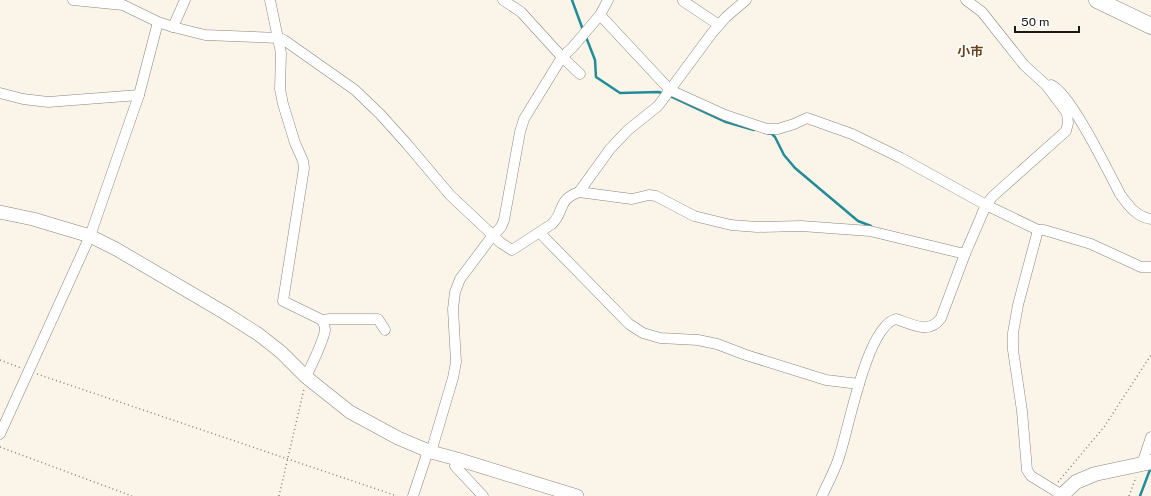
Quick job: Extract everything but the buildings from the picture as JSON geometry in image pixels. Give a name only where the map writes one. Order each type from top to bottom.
[{"type":"main road","points":[[1097,0],[1151,26]]},
{"type":"main road","points":[[1058,494],[1076,482],[1095,474],[1146,463]]},
{"type":"street","points":[[73,0],[123,5],[173,28],[205,35],[279,38],[355,90],[380,114],[450,195],[493,236],[512,250],[540,233],[557,219],[564,200],[579,192],[632,199],[649,195],[656,196],[694,216],[731,226],[801,226],[870,231],[965,254]]},
{"type":"street","points":[[173,28],[185,0]]},
{"type":"street","points":[[270,0],[281,53],[280,89],[283,104],[295,143],[303,161],[304,168],[283,301],[322,320],[378,319],[385,330]]},
{"type":"street","points":[[503,0],[522,12],[562,57],[580,74]]},
{"type":"street","points":[[413,496],[453,378],[456,362],[454,309],[455,292],[460,279],[493,236],[501,228],[504,220],[520,132],[524,119],[562,57],[572,48],[600,15],[608,0]]},
{"type":"street","points":[[579,192],[610,149],[628,130],[658,106],[719,25],[746,0]]},
{"type":"street","points":[[822,496],[835,470],[864,366],[876,338],[890,320],[896,319],[926,328],[932,327],[938,323],[986,205],[992,197],[1066,131],[1068,123],[1067,113],[1046,85],[1024,65],[982,12],[966,0]]},
{"type":"street","points":[[683,1],[719,25]]},
{"type":"street","points":[[600,15],[670,90],[724,115],[767,128],[778,129],[807,118],[844,131],[902,158],[986,205],[1038,230],[1044,230],[1091,244],[1141,267],[1151,267]]},
{"type":"street","points":[[0,434],[90,236],[139,95],[158,22]]},
{"type":"street","points":[[1046,85],[1052,85],[1058,89],[1077,115],[1126,203],[1139,215],[1151,219]]},
{"type":"street","points":[[0,92],[23,99],[48,102],[139,95]]},
{"type":"street","points":[[0,212],[33,219],[90,236],[126,255],[245,326],[281,352],[306,377],[350,412],[398,438],[429,451],[577,496]]},
{"type":"street","points":[[1038,230],[1018,305],[1013,333],[1013,350],[1022,411],[1027,470],[1030,476],[1058,494]]},
{"type":"street","points":[[540,233],[629,324],[643,333],[660,338],[698,340],[717,344],[746,355],[826,380],[859,384]]},
{"type":"street","points":[[306,377],[325,331],[324,322],[322,320]]},
{"type":"street","points":[[1146,463],[1151,437]]},
{"type":"street","points":[[457,459],[455,466],[483,496]]},
{"type":"path","points":[[1058,494],[1151,355]]},
{"type":"path","points":[[0,360],[28,371],[398,496]]},
{"type":"path","points":[[279,496],[306,377]]},
{"type":"path","points":[[0,447],[132,496]]},
{"type":"path","points":[[1129,496],[1146,463]]},
{"type":"waterway","points":[[572,0],[583,30]]},
{"type":"waterway","points":[[586,37],[595,60],[596,77],[620,93],[659,92],[664,94]]},
{"type":"waterway","points":[[668,95],[726,122],[754,130]]},
{"type":"waterway","points":[[767,133],[772,134],[775,137],[784,155],[795,168],[858,221],[871,226]]},
{"type":"waterway","points":[[1140,496],[1151,467]]},
{"type":"district","name":"小市","points":[[970,51]]}]
